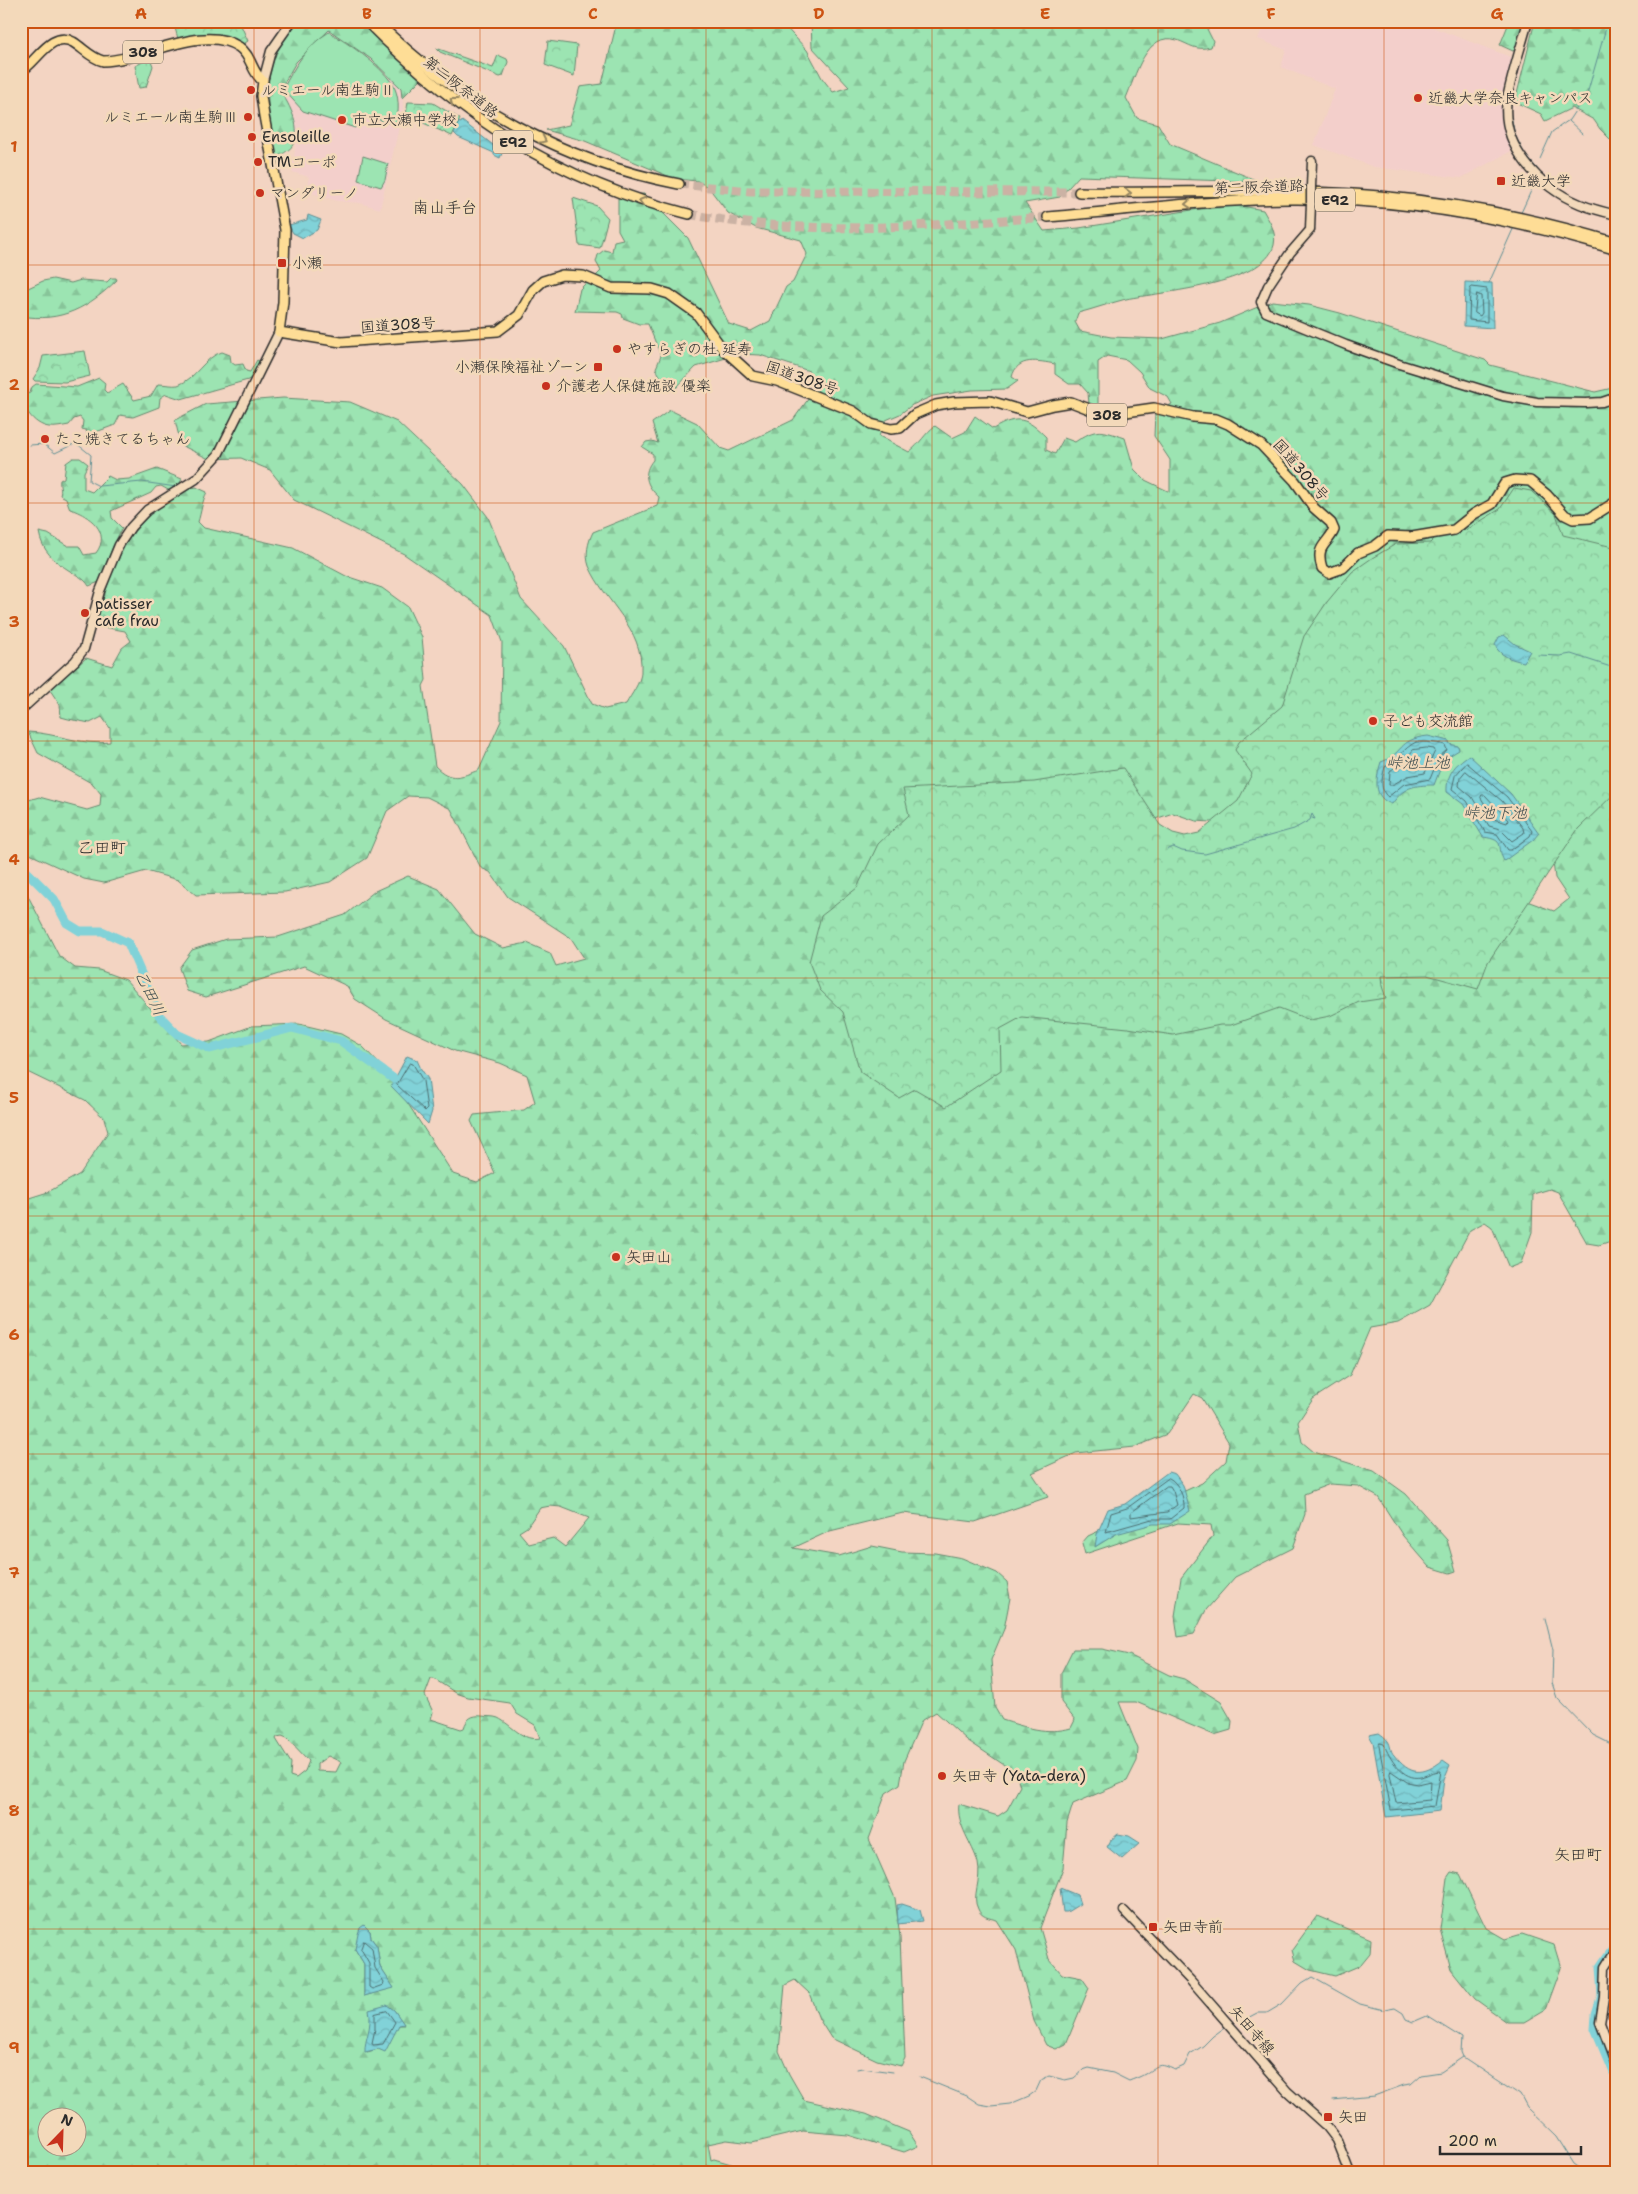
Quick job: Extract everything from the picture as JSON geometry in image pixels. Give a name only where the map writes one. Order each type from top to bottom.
[{"type":"highway","name":"第二阪奈道路","points":[[366,21],[439,90],[467,112],[519,146],[570,173],[604,187],[632,198],[689,214]]},
{"type":"highway","name":"第二阪奈道路","points":[[376,21],[437,76],[521,130],[585,158],[627,172],[679,184]]},
{"type":"highway","name":"308","points":[[21,71],[54,42],[61,39],[71,41],[103,61],[208,39],[234,43],[242,48],[249,56],[255,72],[263,81]]},
{"type":"highway","points":[[263,81],[261,96],[285,230],[283,302],[279,332]]},
{"type":"highway","name":"第二阪奈道路","points":[[1079,192],[1297,192],[1378,196],[1517,216],[1617,243]]},
{"type":"highway","name":"第二阪奈道路","points":[[1048,217],[1218,202],[1332,200],[1409,206],[1493,218],[1617,250]]},
{"type":"highway","name":"国道308号","points":[[279,332],[341,342],[498,331],[520,315],[533,290],[539,284],[551,277],[562,275],[583,276],[616,289],[658,290],[675,297],[693,310],[722,348],[753,376],[777,381],[853,411],[871,424],[891,429],[900,428],[910,417],[936,405],[954,402],[990,401],[1022,412],[1067,402],[1105,415],[1154,408],[1193,418],[1222,421],[1260,444],[1294,481],[1314,508],[1331,523],[1334,530],[1322,546],[1320,556],[1322,568],[1329,573],[1343,568],[1358,553],[1375,546],[1388,536],[1412,537],[1447,532],[1458,528],[1474,514],[1492,504],[1500,487],[1508,481],[1523,479],[1530,481],[1551,498],[1565,515],[1573,519],[1590,518],[1617,501]]},
{"type":"street","points":[[263,81],[271,52],[292,21]]},
{"type":"street","points":[[1528,21],[1507,100],[1507,125],[1514,144],[1526,164],[1547,184],[1561,194],[1580,204],[1617,215]]},
{"type":"street","points":[[1312,161],[1310,230],[1290,253],[1268,286],[1261,302],[1266,312],[1364,352],[1503,396],[1537,402],[1586,403],[1602,402],[1617,397]]},
{"type":"street","points":[[21,710],[75,661],[84,649],[100,591],[119,545],[131,527],[147,510],[196,479],[218,455],[279,332]]},
{"type":"street","name":"矢田寺線","points":[[1124,1911],[1190,1980],[1287,2092],[1332,2132],[1350,2173]]},
{"type":"street","points":[[1617,1948],[1605,1967],[1604,2002],[1600,2022],[1617,2068]]},
{"type":"shaded area","name":"近畿大学奈良キャンパス","points":[[1265,21],[1416,21],[1513,58],[1503,112],[1505,135],[1513,150],[1461,178],[1374,167],[1314,145],[1335,89],[1281,67],[1286,50],[1258,39]]},
{"type":"shaded area","name":"市立大瀬中学校","points":[[329,30],[371,59],[402,88],[403,110],[380,209],[360,203],[337,201],[306,191],[309,177],[292,172],[296,142],[279,135],[281,91],[296,62],[305,50]]},
{"type":"green space","points":[[173,21],[239,21],[248,41],[242,45],[179,42]]},
{"type":"green space","points":[[298,21],[361,21],[404,64],[422,78],[402,98],[401,88],[371,59],[329,30],[296,62],[280,90],[291,110],[296,125],[296,132],[291,147],[280,156],[279,165],[275,153],[269,115],[268,86],[274,60],[280,47]]},
{"type":"green space","points":[[617,21],[780,21],[807,50],[822,78],[833,92],[849,87],[812,47],[811,21],[1203,21],[1213,41],[1211,47],[1197,48],[1177,40],[1166,39],[1157,42],[1143,58],[1126,98],[1137,118],[1158,124],[1170,144],[1260,182],[1079,176],[1060,197],[1025,203],[1044,231],[1079,228],[1192,210],[1237,205],[1263,210],[1273,231],[1274,245],[1266,259],[1232,278],[1185,289],[1126,299],[1078,313],[1075,322],[1080,331],[1111,337],[1162,339],[1220,323],[1272,301],[1309,305],[1340,313],[1485,360],[1490,365],[1595,392],[1617,387],[1617,1239],[1599,1245],[1587,1243],[1558,1192],[1550,1189],[1533,1194],[1532,1232],[1521,1263],[1509,1268],[1492,1227],[1485,1222],[1470,1230],[1430,1305],[1398,1323],[1370,1328],[1350,1375],[1313,1399],[1298,1422],[1302,1442],[1314,1452],[1374,1471],[1406,1494],[1447,1540],[1456,1571],[1450,1573],[1430,1567],[1403,1536],[1378,1497],[1358,1486],[1330,1484],[1304,1494],[1305,1514],[1293,1548],[1235,1577],[1206,1610],[1194,1634],[1178,1637],[1175,1616],[1181,1578],[1213,1536],[1211,1525],[1178,1523],[1085,1554],[1082,1543],[1088,1536],[1202,1483],[1226,1461],[1229,1443],[1202,1398],[1194,1394],[1167,1434],[1135,1447],[1076,1453],[1032,1473],[1048,1497],[975,1522],[903,1513],[830,1531],[793,1548],[839,1556],[872,1546],[902,1552],[935,1553],[962,1558],[997,1573],[1007,1582],[1010,1598],[1004,1629],[991,1660],[995,1708],[1002,1720],[1053,1731],[1071,1728],[1075,1720],[1061,1702],[1061,1673],[1073,1649],[1102,1649],[1129,1655],[1169,1675],[1184,1679],[1221,1702],[1232,1721],[1231,1730],[1214,1735],[1136,1702],[1119,1702],[1138,1749],[1137,1761],[1127,1781],[1073,1804],[1067,1823],[1063,1868],[1040,1928],[1049,1959],[1062,1974],[1082,1978],[1089,1988],[1066,2044],[1056,2049],[1046,2045],[1034,2021],[1016,1950],[997,1920],[988,1918],[979,1912],[976,1904],[979,1876],[978,1863],[960,1819],[959,1804],[998,1816],[1007,1810],[1020,1786],[1016,1773],[967,1740],[936,1712],[922,1720],[904,1761],[900,1784],[886,1793],[869,1839],[895,1898],[900,1937],[905,2058],[901,2066],[877,2060],[831,2038],[819,2019],[809,1993],[795,1980],[785,1985],[779,2051],[789,2074],[804,2100],[866,2114],[909,2132],[918,2146],[904,2152],[848,2135],[803,2131],[752,2143],[727,2140],[708,2144],[711,2160],[714,2159],[762,2173],[21,2173],[21,1196],[26,1199],[48,1192],[80,1174],[108,1132],[104,1118],[85,1100],[21,1069],[21,892],[27,894],[59,956],[75,968],[99,970],[126,980],[181,1044],[209,1042],[252,1026],[299,1024],[341,1034],[362,1046],[389,1074],[453,1174],[477,1182],[495,1173],[471,1121],[474,1115],[524,1110],[535,1102],[527,1075],[500,1063],[455,1051],[386,1019],[355,999],[347,986],[304,966],[206,997],[187,991],[179,968],[192,950],[226,939],[278,937],[345,915],[375,891],[408,876],[439,889],[475,934],[503,948],[527,943],[550,953],[556,966],[584,958],[571,938],[508,897],[490,872],[481,868],[451,809],[427,797],[408,796],[387,811],[367,858],[330,882],[285,892],[196,895],[178,880],[146,871],[104,883],[84,879],[21,850],[22,802],[39,797],[87,810],[100,806],[101,794],[93,784],[38,753],[28,732],[79,741],[110,742],[110,728],[102,717],[90,723],[61,717],[60,705],[50,690],[86,658],[112,666],[122,648],[131,641],[125,631],[97,626],[104,597],[115,566],[122,551],[139,525],[164,505],[189,489],[196,487],[207,492],[198,522],[204,528],[293,548],[346,576],[382,588],[408,607],[422,637],[426,680],[423,686],[435,766],[446,774],[456,777],[479,770],[501,721],[502,642],[492,615],[404,554],[294,500],[270,470],[241,458],[209,459],[181,445],[175,420],[206,404],[283,398],[350,402],[397,422],[463,484],[488,517],[521,599],[564,646],[592,704],[605,709],[626,704],[639,680],[641,672],[640,656],[630,629],[604,592],[589,566],[587,553],[588,544],[593,532],[657,506],[659,497],[648,484],[647,479],[647,470],[653,460],[653,454],[642,447],[646,442],[658,443],[652,423],[670,410],[697,423],[720,448],[729,451],[793,420],[809,398],[815,384],[809,371],[760,355],[739,354],[696,367],[675,389],[659,375],[656,368],[661,356],[648,324],[639,324],[623,318],[622,314],[617,312],[575,311],[580,289],[586,283],[592,284],[598,279],[596,276],[601,271],[596,262],[598,255],[604,250],[612,252],[614,241],[623,239],[618,230],[618,194],[644,194],[688,238],[729,324],[751,331],[770,321],[786,287],[793,282],[807,254],[801,240],[756,228],[728,213],[709,188],[698,181],[675,179],[585,141],[546,130],[569,125],[580,87],[602,84]],"holes":[[[1107,356],[1127,360],[1140,372],[1150,388],[1168,397],[1172,404],[1155,413],[1154,436],[1170,460],[1170,492],[1145,480],[1134,469],[1125,438],[1099,431],[1075,442],[1064,438],[1055,454],[1046,450],[1046,437],[1022,420],[1009,421],[993,429],[975,416],[965,432],[952,438],[935,426],[909,452],[879,436],[886,420],[900,414],[912,405],[933,396],[972,390],[1007,389],[1018,381],[1012,377],[1019,366],[1036,361],[1055,364],[1055,374],[1069,384],[1080,384],[1088,393],[1089,404],[1076,401],[1073,407],[1100,419],[1114,420],[1130,417],[1132,408],[1104,412],[1098,407],[1098,362]],[[1291,717],[1553,862],[1555,878],[1569,899],[1554,911],[1524,900],[1353,983],[1152,820],[1173,813],[1196,821],[1225,823]],[[550,1506],[561,1507],[589,1518],[565,1547],[553,1538],[529,1544],[519,1532],[527,1527],[540,1508]],[[431,1679],[434,1679],[456,1693],[468,1697],[510,1703],[517,1714],[535,1725],[540,1738],[528,1738],[498,1718],[473,1717],[461,1729],[431,1719],[433,1712],[425,1695]],[[277,1737],[287,1738],[309,1761],[305,1771],[296,1778],[290,1776],[291,1763],[276,1739]],[[328,1756],[341,1762],[336,1772],[317,1771],[317,1764]],[[364,1925],[370,1931],[371,1938],[377,1946],[380,1967],[393,1987],[364,1996],[364,1964],[355,1949]],[[394,2010],[404,2025],[399,2025],[378,2049],[367,2052],[371,2019]]]},
{"type":"green space","points":[[1501,21],[1524,21],[1517,48],[1513,51],[1500,45],[1508,25]]},
{"type":"green space","points":[[1535,21],[1617,21],[1617,146],[1594,120],[1572,108],[1545,121],[1541,114],[1515,102]]},
{"type":"green space","points":[[329,32],[371,61],[392,83],[395,88],[398,104],[396,125],[360,114],[355,128],[303,111],[283,89],[308,50]]},
{"type":"green space","points":[[548,41],[577,45],[574,76],[545,65]]},
{"type":"green space","points":[[436,48],[493,68],[498,55],[507,59],[508,62],[503,76],[500,77],[440,52]]},
{"type":"green space","points":[[150,58],[153,66],[146,87],[139,88],[135,66]]},
{"type":"green space","points":[[408,102],[433,103],[460,119],[452,136],[406,115]]},
{"type":"green space","points":[[363,156],[388,164],[385,180],[381,187],[358,180]]},
{"type":"green space","points":[[573,198],[597,206],[608,218],[600,248],[579,245]]},
{"type":"green space","points":[[111,278],[116,278],[117,280],[96,298],[74,311],[49,317],[21,316],[21,300],[24,292],[26,289],[43,281],[53,279],[71,283],[81,280],[107,282]]},
{"type":"green space","points":[[85,351],[90,376],[65,382],[35,381],[33,379],[40,368],[43,356]]},
{"type":"green space","points":[[222,352],[230,355],[231,362],[235,365],[243,364],[246,371],[250,372],[257,360],[261,362],[253,377],[248,380],[181,399],[166,394],[160,398],[159,407],[133,417],[120,415],[115,425],[96,432],[87,433],[86,430],[82,429],[83,421],[80,417],[74,419],[69,425],[49,427],[43,425],[33,419],[23,403],[21,392],[25,394],[30,393],[32,387],[36,384],[77,387],[99,378],[105,383],[104,390],[107,393],[123,384],[134,400],[151,396],[158,384],[178,385],[184,382],[210,358]]},
{"type":"green space","points":[[73,458],[80,458],[88,464],[84,472],[84,489],[92,492],[108,476],[116,480],[129,479],[157,469],[182,479],[177,488],[170,491],[161,486],[156,487],[151,493],[111,511],[112,518],[122,528],[99,582],[89,586],[83,579],[50,555],[43,545],[39,532],[48,534],[68,546],[79,546],[84,555],[96,553],[100,545],[100,531],[96,525],[84,515],[70,509],[66,498],[60,495],[60,480],[64,478],[66,463]]},
{"type":"green space","points":[[1514,488],[1531,491],[1556,514],[1563,535],[1613,547],[1617,544],[1617,791],[1578,829],[1488,962],[1478,989],[1427,975],[1381,976],[1386,998],[1359,1002],[1330,1016],[1310,1020],[1279,1008],[1231,1025],[1220,1025],[1173,1035],[1128,1028],[1022,1017],[1000,1029],[1001,1070],[946,1107],[915,1089],[899,1098],[860,1072],[843,1012],[820,990],[809,962],[821,916],[857,888],[878,844],[909,815],[903,789],[1034,782],[1123,768],[1160,825],[1173,833],[1185,836],[1199,833],[1238,801],[1252,774],[1235,750],[1239,742],[1282,706],[1304,636],[1327,602],[1352,572],[1396,544],[1430,543],[1437,536],[1468,529],[1500,509]]},
{"type":"green space","points":[[1451,1872],[1460,1874],[1486,1928],[1505,1939],[1522,1934],[1554,1945],[1561,1968],[1546,2009],[1524,2022],[1507,2022],[1475,1999],[1451,1969],[1440,1929],[1447,1878]]},
{"type":"green space","points":[[1317,1916],[1371,1939],[1370,1954],[1361,1965],[1335,1976],[1310,1970],[1295,1961],[1292,1950]]},
{"type":"water","points":[[462,121],[503,151],[500,158],[494,155],[494,153],[458,137],[454,133],[459,122],[461,123]]},
{"type":"water","points":[[308,215],[321,220],[317,230],[303,238],[293,233],[289,225],[307,220]]},
{"type":"water","points":[[1465,282],[1492,283],[1493,328],[1464,326]]},
{"type":"water","points":[[1504,635],[1515,644],[1530,651],[1524,662],[1507,657],[1497,649],[1495,645],[1499,637]]},
{"type":"water","name":"峠池上池","points":[[1428,736],[1449,741],[1450,744],[1458,746],[1459,750],[1444,759],[1434,785],[1410,788],[1392,804],[1386,801],[1381,797],[1377,787],[1381,762],[1394,755],[1411,740]]},
{"type":"water","name":"峠池下池","points":[[1469,755],[1511,794],[1539,833],[1533,840],[1504,861],[1498,842],[1483,837],[1463,804],[1447,792],[1448,780],[1452,770]]},
{"type":"water","points":[[407,1056],[417,1060],[428,1079],[432,1111],[428,1124],[391,1086]]},
{"type":"water","points":[[1168,1472],[1175,1474],[1183,1485],[1190,1511],[1170,1524],[1153,1524],[1116,1534],[1095,1547],[1097,1534],[1108,1509],[1125,1504]]},
{"type":"water","points":[[1379,1733],[1388,1741],[1393,1753],[1400,1762],[1411,1770],[1423,1771],[1443,1760],[1450,1765],[1444,1779],[1440,1811],[1386,1817],[1373,1742],[1369,1735]]},
{"type":"water","points":[[1118,1834],[1129,1836],[1140,1843],[1122,1859],[1107,1847]]},
{"type":"water","points":[[1060,1888],[1077,1895],[1080,1904],[1067,1912],[1063,1912]]},
{"type":"water","points":[[902,1904],[920,1910],[923,1921],[898,1924],[897,1905]]},
{"type":"water","points":[[364,1925],[370,1931],[371,1938],[377,1946],[380,1967],[394,1988],[364,1996],[364,1964],[355,1949],[360,1928]]},
{"type":"water","points":[[387,2005],[394,2010],[404,2024],[399,2025],[385,2052],[378,2049],[365,2052],[370,2022],[369,2010]]},
{"type":"waterway","points":[[1510,102],[1532,21]]},
{"type":"waterway","points":[[1540,159],[1552,132],[1569,120],[1588,91],[1608,21]]},
{"type":"waterway","points":[[1510,111],[1515,135],[1524,153],[1539,171],[1539,174]]},
{"type":"waterway","points":[[1569,121],[1583,134]]},
{"type":"waterway","points":[[1520,215],[1536,180]]},
{"type":"waterway","points":[[1489,283],[1514,227]]},
{"type":"waterway","points":[[30,445],[44,444],[55,453],[76,443],[91,455],[89,481],[99,486],[142,482],[176,487]]},
{"type":"waterway","points":[[1538,655],[1560,656],[1571,654],[1617,669]]},
{"type":"waterway","points":[[1167,850],[1173,847],[1182,851],[1205,854],[1294,829],[1310,820],[1312,814],[1315,819],[1312,818]]},
{"type":"waterway","name":"乙田川","points":[[21,866],[54,899],[67,923],[80,931],[102,931],[128,943],[159,1015],[177,1034],[210,1049],[292,1028],[341,1041],[394,1079]]},
{"type":"waterway","points":[[1545,1618],[1553,1650],[1552,1683],[1557,1698],[1593,1735],[1617,1747]]},
{"type":"waterway","points":[[1617,1942],[1600,1967],[1602,1995],[1596,2015],[1595,2029],[1617,2081]]},
{"type":"waterway","points":[[1240,2022],[1257,2013],[1267,2013],[1282,2004],[1302,1983],[1312,1977],[1360,2004],[1384,2010],[1395,2008],[1403,2013],[1406,2019],[1413,2022],[1427,2016],[1462,2038],[1461,2052],[1463,2057],[1520,2095],[1527,2108],[1557,2137],[1574,2164],[1587,2173]]},
{"type":"waterway","points":[[920,2077],[967,2096],[979,2104],[991,2106],[1010,2104],[1036,2091],[1041,2080],[1049,2076],[1065,2080],[1074,2078],[1083,2070],[1089,2068],[1113,2073],[1129,2081],[1162,2065],[1175,2070],[1184,2066],[1190,2054],[1203,2046],[1224,2028]]},
{"type":"waterway","points":[[1333,2100],[1374,2096],[1411,2084],[1421,2075],[1441,2072],[1463,2057]]},
{"type":"waterway","points":[[857,2069],[893,2072]]},
{"type":"tunnel","points":[[679,184],[750,191],[1079,192]]},
{"type":"tunnel","points":[[689,214],[778,226],[823,228],[913,226],[1048,217]]},
{"type":"place","name":"ルミエール南生駒Ⅱ","points":[[251,90]]},
{"type":"place","name":"近畿大学奈良キャンパス","points":[[1418,98]]},
{"type":"place","name":"ルミエール南生駒Ⅲ","points":[[248,117]]},
{"type":"place","name":"市立大瀬中学校","points":[[342,120]]},
{"type":"place","name":"Ensoleille","points":[[252,137]]},
{"type":"place","name":"TMコーポ","points":[[258,162]]},
{"type":"place","name":"近畿大学","points":[[1501,181]]},
{"type":"place","name":"マンダリーノ","points":[[260,193]]},
{"type":"place","name":"小瀬","points":[[282,263]]},
{"type":"place","name":"やすらぎの杜 延寿","points":[[617,349]]},
{"type":"place","name":"小瀬保険福祉ゾーン","points":[[598,367]]},
{"type":"place","name":"介護老人保健施設 優楽","points":[[546,386]]},
{"type":"place","name":"たこ焼きてるちゃん","points":[[45,439]]},
{"type":"place","name":"patisser cafe frau","points":[[85,613]]},
{"type":"place","name":"子ども交流館","points":[[1373,721]]},
{"type":"place","name":"矢田山","points":[[616,1257]]},
{"type":"place","name":"矢田寺 (Yata-dera)","points":[[942,1776]]},
{"type":"place","name":"矢田寺前","points":[[1153,1927]]},
{"type":"place","name":"矢田","points":[[1328,2117]]},
{"type":"district","name":"南山手台","points":[[445,207]]},
{"type":"district","name":"乙田町","points":[[102,847]]},
{"type":"district","name":"矢田町","points":[[1578,1854]]}]
